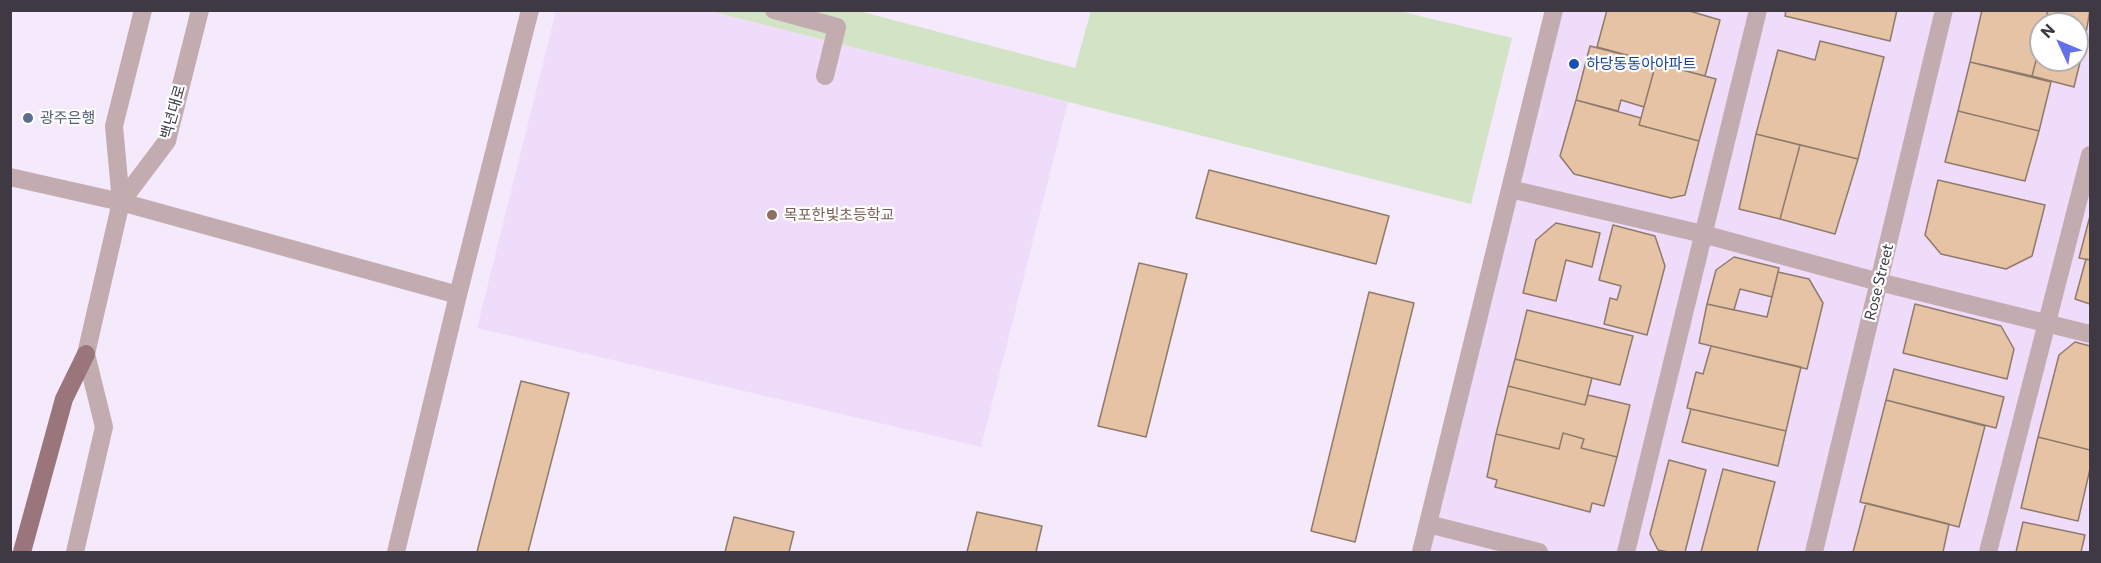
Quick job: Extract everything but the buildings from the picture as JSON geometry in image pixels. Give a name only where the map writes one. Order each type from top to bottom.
[{"type":"main road","name":"백년대로","points":[[22,552],[64,399],[86,354]]},
{"type":"street","name":"백년대로","points":[[75,552],[104,427],[86,354],[122,202],[114,126],[143,10]]},
{"type":"street","name":"백년대로","points":[[122,202],[167,141],[201,10]]},
{"type":"street","points":[[396,552],[530,10]]},
{"type":"street","points":[[774,10],[837,27],[825,76]]},
{"type":"street","points":[[1421,552],[1554,10]]},
{"type":"street","points":[[1626,552],[1758,10]]},
{"type":"street","name":"Rose Street","points":[[1814,552],[1944,10]]},
{"type":"street","points":[[1988,552],[2091,154]]},
{"type":"street","points":[[10,177],[122,202],[458,295]]},
{"type":"street","points":[[1510,189],[1703,234],[1879,282],[2091,334]]},
{"type":"street","points":[[1428,524],[1539,552]]},
{"type":"shaded area","name":"목포한빛초등학교","points":[[556,11],[710,11],[1068,102],[981,447],[477,328]]},
{"type":"shaded area","points":[[1554,11],[2090,11],[2090,552],[1421,552]]},
{"type":"green space","points":[[710,11],[859,11],[1075,68],[1091,11],[1399,11],[1512,38],[1471,204]]},
{"type":"place","name":"하당동동아아파트","points":[[1574,64]]},
{"type":"place","name":"광주은행","points":[[28,118]]},
{"type":"place","name":"목포한빛초등학교","points":[[772,215]]}]
